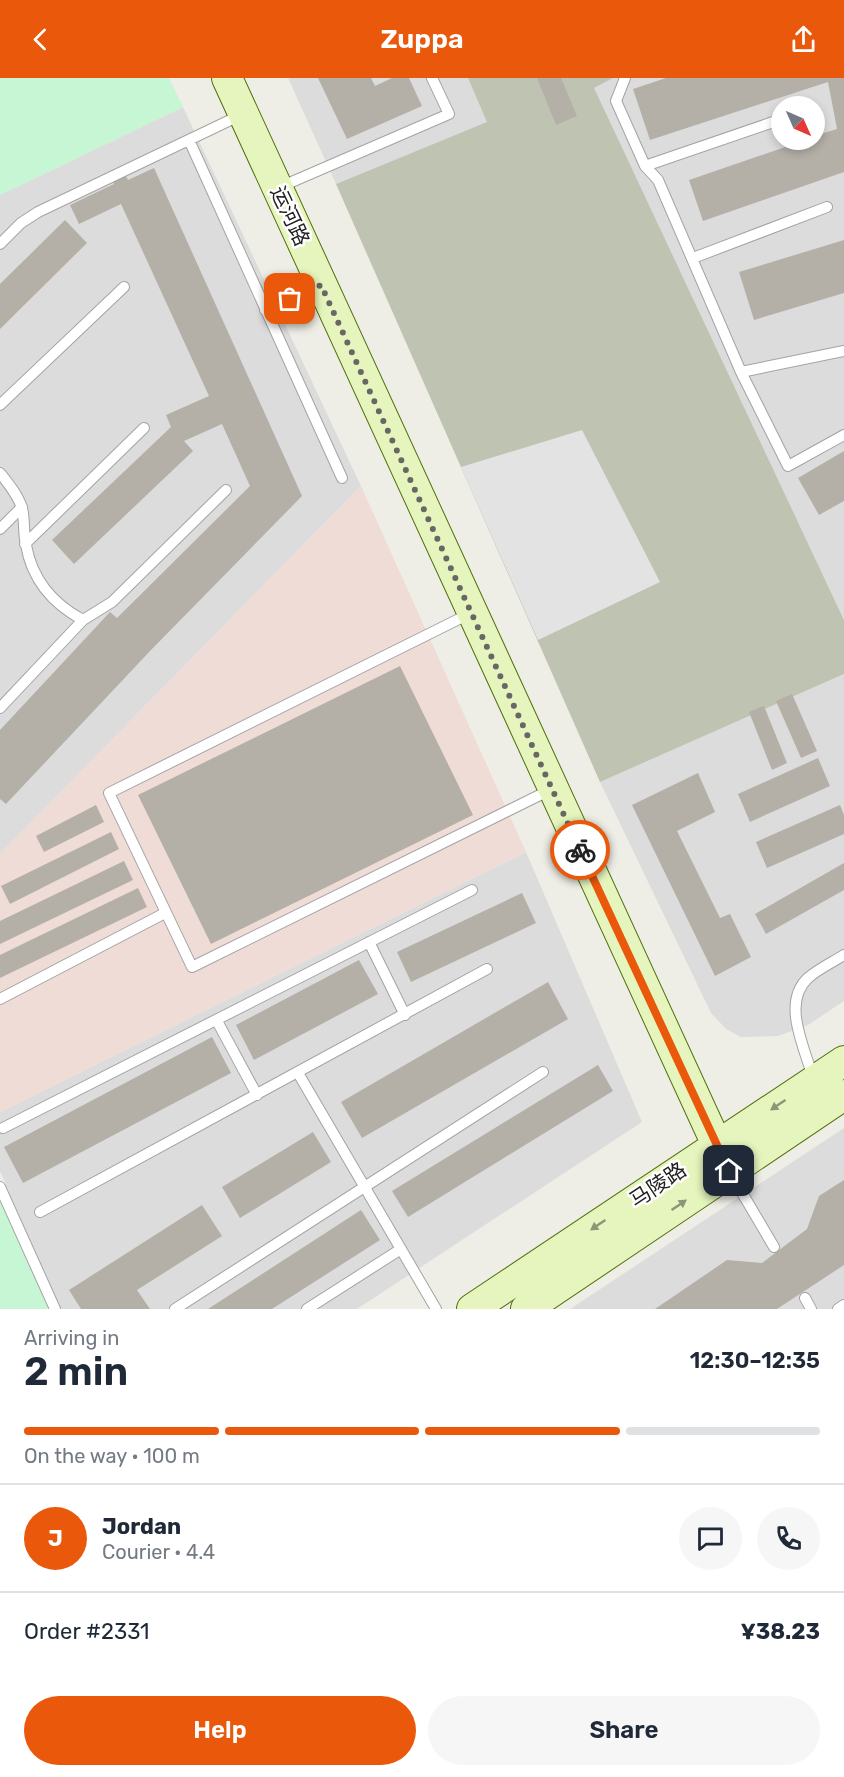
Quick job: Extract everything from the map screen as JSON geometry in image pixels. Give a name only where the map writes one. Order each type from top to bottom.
[{"type":"street","name":"运河路","points":[[227,78],[723,1158]]},
{"type":"street","name":"马陵路","points":[[526,1309],[723,1158],[814,1081],[844,1061]]},
{"type":"street","name":"马陵路","points":[[472,1309],[723,1158],[844,1095]]},
{"type":"lane","points":[[277,188],[449,114],[432,78]]},
{"type":"lane","points":[[626,78],[616,101],[645,166],[658,180],[741,372],[788,466],[844,435]]},
{"type":"lane","points":[[0,244],[21,223],[38,212],[243,114]]},
{"type":"lane","points":[[645,166],[771,123]]},
{"type":"lane","points":[[189,140],[342,478]]},
{"type":"lane","points":[[693,258],[827,207]]},
{"type":"lane","points":[[265,310],[321,285]]},
{"type":"lane","points":[[0,405],[124,287]]},
{"type":"lane","points":[[741,372],[844,351]]},
{"type":"lane","points":[[25,543],[144,428]]},
{"type":"lane","points":[[0,473],[22,507],[25,543],[31,568],[44,589],[64,610],[83,620]]},
{"type":"lane","points":[[0,708],[83,620],[112,602],[226,489]]},
{"type":"lane","points":[[0,529],[22,507]]},
{"type":"lane","points":[[471,613],[109,793],[192,967],[552,789]]},
{"type":"lane","points":[[3,1128],[472,890]]},
{"type":"lane","points":[[0,999],[165,913]]},
{"type":"lane","points":[[369,942],[405,1015]]},
{"type":"lane","points":[[814,1081],[795,1013],[796,993],[809,977],[844,956]]},
{"type":"lane","points":[[40,1212],[487,969]]},
{"type":"lane","points":[[217,1021],[257,1095]]},
{"type":"lane","points":[[175,1309],[543,1072]]},
{"type":"lane","points":[[298,1073],[436,1309]]},
{"type":"lane","points":[[723,1158],[774,1247]]},
{"type":"lane","points":[[0,1187],[56,1309]]},
{"type":"lane","points":[[308,1309],[401,1249]]},
{"type":"lane","points":[[805,1299],[811,1309]]},
{"type":"lane","points":[[838,1309],[844,1305]]},
{"type":"shaded area","points":[[288,78],[468,78],[488,122],[336,184]]},
{"type":"shaded area","points":[[468,78],[613,78],[594,88],[844,620],[844,674],[600,782],[336,184],[487,122]]},
{"type":"shaded area","points":[[613,78],[844,78],[844,620],[593,87]]},
{"type":"shaded area","points":[[183,107],[361,486],[0,854],[0,195]]},
{"type":"shaded area","points":[[582,430],[660,582],[538,640],[461,467]]},
{"type":"shaded area","points":[[361,486],[526,852],[0,1112],[0,854]]},
{"type":"shaded area","points":[[844,674],[844,1001],[808,1025],[778,1036],[741,1037],[726,1029],[711,1013],[600,782]]},
{"type":"shaded area","points":[[526,852],[642,1122],[357,1309],[60,1309],[0,1171],[0,1112]]},
{"type":"shaded area","points":[[844,1128],[844,1309],[570,1309]]},
{"type":"green space","points":[[0,78],[169,78],[183,107],[0,195]]},
{"type":"green space","points":[[0,1194],[51,1309],[0,1309]]},
{"type":"building","points":[[318,78],[371,78],[375,86],[392,78],[409,78],[422,106],[347,139]]},
{"type":"building","points":[[537,78],[561,78],[577,116],[556,125]]},
{"type":"building","points":[[666,78],[844,78],[844,172],[703,221],[689,180],[777,150],[825,150],[825,133],[837,129],[828,82],[785,96],[771,96],[771,101],[650,140],[633,89]]},
{"type":"building","points":[[154,168],[302,496],[151,650],[6,804],[0,799],[0,730],[110,612],[117,618],[250,486],[222,424],[184,441],[193,451],[74,564],[52,540],[171,427],[166,415],[209,396],[121,204],[79,224],[70,205],[114,184],[111,179],[124,172],[128,180]]},
{"type":"building","points":[[65,220],[87,243],[0,329],[0,284]]},
{"type":"building","points":[[844,240],[844,293],[754,320],[739,272]]},
{"type":"building","points":[[844,451],[844,501],[819,515],[798,478]]},
{"type":"building","points":[[400,666],[473,815],[211,944],[138,795]]},
{"type":"building","points":[[792,694],[817,751],[801,758],[776,701]]},
{"type":"building","points":[[764,706],[787,763],[772,770],[749,712]]},
{"type":"building","points":[[818,758],[830,786],[750,822],[738,794]]},
{"type":"building","points":[[698,773],[715,812],[677,831],[720,918],[730,914],[751,957],[715,976],[632,805]]},
{"type":"building","points":[[96,805],[104,822],[44,852],[36,836]]},
{"type":"building","points":[[840,805],[844,815],[844,834],[767,868],[756,842]]},
{"type":"building","points":[[111,832],[119,849],[10,904],[1,886]]},
{"type":"building","points":[[124,861],[133,880],[0,944],[0,921]]},
{"type":"building","points":[[844,863],[844,890],[766,934],[755,914]]},
{"type":"building","points":[[138,888],[147,907],[0,978],[0,955]]},
{"type":"building","points":[[522,893],[536,923],[411,982],[397,952]]},
{"type":"building","points":[[359,960],[378,994],[254,1060],[236,1025]]},
{"type":"building","points":[[548,982],[568,1019],[362,1138],[341,1102]]},
{"type":"building","points":[[212,1037],[231,1073],[23,1183],[4,1147]]},
{"type":"building","points":[[598,1065],[613,1091],[408,1217],[392,1191]]},
{"type":"building","points":[[313,1132],[331,1162],[240,1218],[222,1187]]},
{"type":"building","points":[[844,1180],[844,1265],[777,1309],[655,1309],[727,1260],[762,1263],[807,1229],[819,1196]]},
{"type":"building","points":[[202,1205],[222,1236],[137,1290],[150,1309],[81,1309],[69,1290]]},
{"type":"building","points":[[361,1210],[380,1240],[272,1309],[208,1309]]},
{"type":"way so far","points":[[290,299],[321,285],[580,850]]},
{"type":"route","points":[[580,850],[729,1171]]}]
